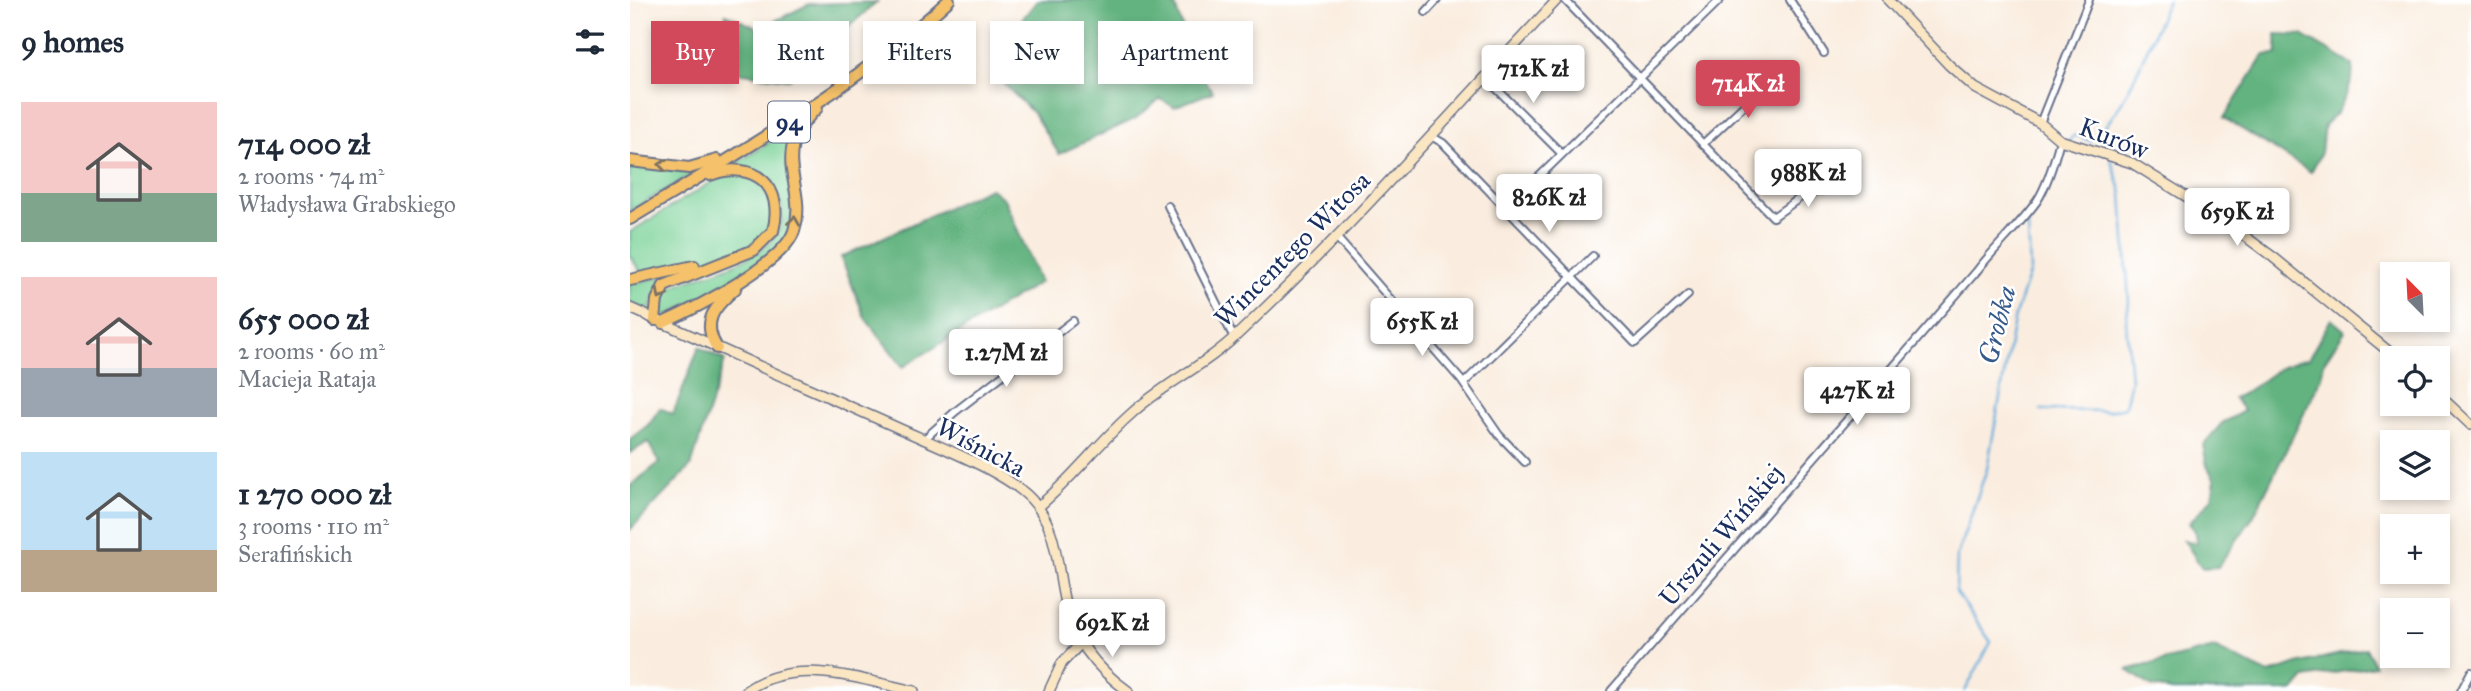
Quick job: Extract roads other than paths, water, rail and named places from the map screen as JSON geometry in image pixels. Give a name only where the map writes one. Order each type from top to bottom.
[{"type":"main road","name":"94","points":[[630,219],[834,92],[905,38],[948,0]]},
{"type":"main road","points":[[717,348],[709,331],[710,316],[722,300],[776,257],[789,241],[796,220],[791,165],[795,139],[803,123],[834,92]]},
{"type":"main road","points":[[630,160],[689,168],[743,150]]},
{"type":"main road","points":[[682,187],[713,173],[738,169],[755,175],[771,191],[776,215],[768,238],[754,250],[664,286],[657,299],[659,321],[754,272]]},
{"type":"main road","points":[[630,280],[724,260]]},
{"type":"street","name":"Wincentego Witosa","points":[[1038,507],[1154,393],[1215,355],[1234,338],[1337,237],[1557,0]]},
{"type":"street","points":[[1564,0],[1773,216],[1804,195],[1838,187]]},
{"type":"street","points":[[1507,209],[1561,153],[1720,0]]},
{"type":"street","points":[[1790,0],[1824,53]]},
{"type":"street","name":"Kurów","points":[[1888,0],[1965,81],[2040,123],[2065,142],[2112,154],[2132,163],[2217,215],[2383,346]]},
{"type":"street","points":[[2040,123],[2090,0]]},
{"type":"street","points":[[1426,12],[1433,1]]},
{"type":"street","points":[[1485,76],[1561,153]]},
{"type":"street","points":[[1704,142],[1753,97],[1777,80]]},
{"type":"street","points":[[1431,136],[1443,143],[1635,343],[1688,295]]},
{"type":"street","name":"Urszuli Wińskiej","points":[[1611,691],[1976,272],[2001,239],[2027,213],[2039,198],[2065,142]]},
{"type":"street","points":[[1168,206],[1234,338]]},
{"type":"street","points":[[1337,237],[1464,383],[1499,435],[1525,462]]},
{"type":"street","points":[[1464,383],[1593,256]]},
{"type":"street","name":"Wiśnicka","points":[[630,308],[923,440],[1020,489],[1038,507],[1055,546],[1064,601],[1081,643],[1103,672],[1129,691]]},
{"type":"street","points":[[923,440],[956,411],[1073,321]]},
{"type":"street","points":[[2450,405],[2471,425]]},
{"type":"street","points":[[1049,691],[1068,655],[1081,643]]},
{"type":"street","points":[[746,691],[767,679],[802,672],[838,675],[914,691]]},
{"type":"street","points":[[2461,691],[2471,672]]},
{"type":"waterway","name":"Grobka","points":[[2051,178],[2071,138],[2075,135],[2090,141],[2115,113],[2135,76],[2168,0]]},
{"type":"waterway","points":[[2102,132],[2106,146]]},
{"type":"waterway","points":[[2041,410],[2108,411],[2125,407],[2131,380],[2126,322],[2129,303],[2122,193],[2111,160]]},
{"type":"waterway","name":"Grobka","points":[[1965,691],[1991,642],[1956,592],[1957,555],[1987,469],[2015,315],[2030,271],[2028,225],[2041,200]]}]
